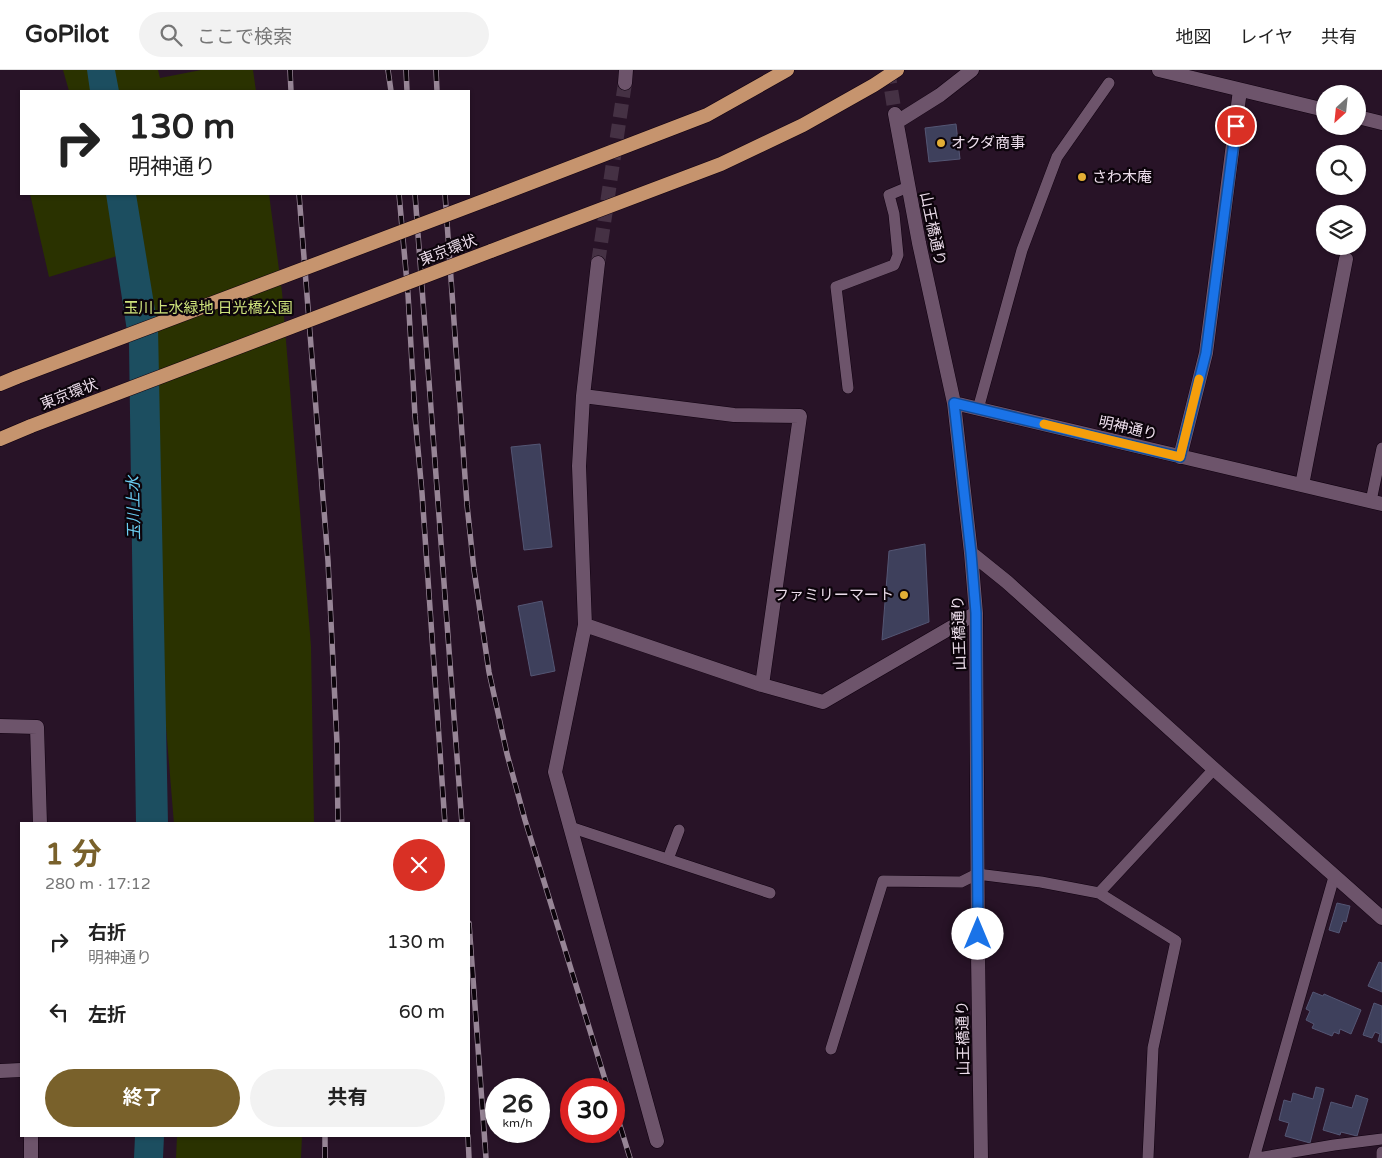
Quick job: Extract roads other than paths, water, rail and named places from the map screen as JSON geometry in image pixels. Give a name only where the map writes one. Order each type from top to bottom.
[{"type":"highway","points":[[0,384],[707,116],[787,70]]},
{"type":"highway","name":"東京環状","points":[[0,439],[721,164],[803,125],[897,70]]},
{"type":"street","name":"山王橋通り","points":[[972,70],[940,95],[896,118],[908,187],[954,403],[976,613],[981,1158]]},
{"type":"street","points":[[1158,70],[1316,108]]},
{"type":"street","points":[[1180,457],[1206,353],[1240,90]]},
{"type":"street","points":[[1366,119],[1382,123]]},
{"type":"street","points":[[1302,485],[1346,259]]},
{"type":"street","points":[[598,263],[582,396],[579,466],[585,625],[555,772],[657,1141]]},
{"type":"street","points":[[582,396],[734,415],[800,416],[762,685]]},
{"type":"street","name":"明神通り","points":[[954,403],[1376,503]]},
{"type":"street","points":[[971,553],[1007,582],[1382,918]]},
{"type":"street","points":[[585,625],[762,685],[823,702],[976,613]]},
{"type":"street","points":[[0,726],[37,727],[40,822]]},
{"type":"street","points":[[0,1071],[20,1070]]},
{"type":"street","points":[[31,1137],[31,1158]]},
{"type":"lane","points":[[978,409],[1022,250],[1057,157],[1109,83]]},
{"type":"lane","points":[[848,388],[836,287],[894,264],[898,255],[894,214],[889,195],[908,187]]},
{"type":"lane","points":[[1376,503],[1382,448]]},
{"type":"lane","points":[[1099,893],[1214,769]]},
{"type":"lane","points":[[570,827],[770,893]]},
{"type":"lane","points":[[668,859],[679,830]]},
{"type":"lane","points":[[831,1049],[883,880],[961,882],[978,874],[1041,882],[1099,893],[1176,941],[1153,1048],[1148,1158]]},
{"type":"lane","points":[[1254,1158],[1334,876]]},
{"type":"lane","points":[[1258,1158],[1382,1139]]},
{"type":"lane","points":[[1382,1152],[1382,1158]]},
{"type":"water","points":[[87,70],[115,70],[119,90],[90,90]]},
{"type":"water","name":"玉川上水","points":[[106,195],[136,195],[158,328],[168,822],[136,822],[129,344]]},
{"type":"water","points":[[135,1137],[164,1137],[163,1158],[134,1158]]},
{"type":"tunnel","points":[[888,70],[895,114]]},
{"type":"tunnel","points":[[598,263],[625,83]]},
{"type":"railway","points":[[290,70],[291,90]]},
{"type":"railway","points":[[388,70],[391,90]]},
{"type":"railway","points":[[406,70],[407,90]]},
{"type":"railway","points":[[436,70],[437,90]]},
{"type":"railway","points":[[299,195],[328,561],[337,743],[338,822]]},
{"type":"railway","points":[[399,195],[408,294],[415,416],[445,822]]},
{"type":"railway","points":[[415,195],[462,822]]},
{"type":"railway","points":[[445,195],[467,505],[474,570],[489,672],[507,754],[525,820],[605,1078]]},
{"type":"railway","points":[[470,937],[486,1158]]},
{"type":"railway","points":[[325,1137],[325,1158]]},
{"type":"railway","points":[[468,1137],[469,1158]]},
{"type":"railway","points":[[625,1142],[630,1158]]},
{"type":"place","name":"オクダ商事","points":[[941,143]]},
{"type":"place","name":"さわ木庵","points":[[1082,177]]},
{"type":"place","name":"ファミリーマート","points":[[904,595]]},
{"type":"park label","name":"玉川上水緑地 日光橋公園","points":[[208,308]]}]
